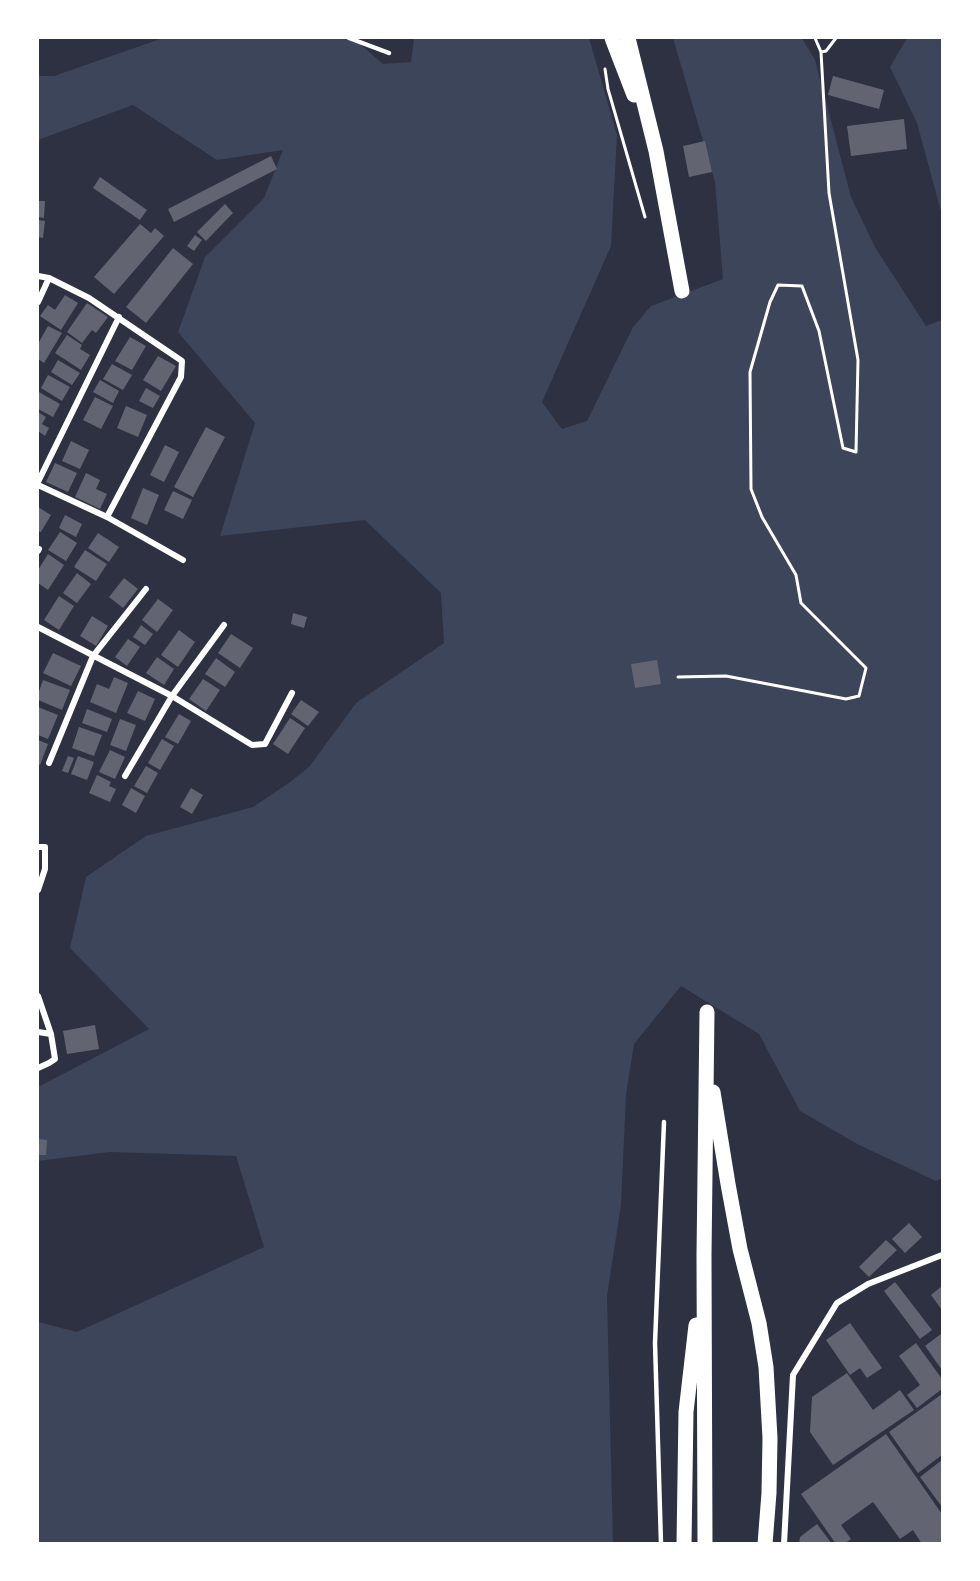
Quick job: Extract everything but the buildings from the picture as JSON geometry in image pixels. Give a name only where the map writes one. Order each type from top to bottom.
[{"type":"highway","points":[[612,38],[656,151]]},
{"type":"highway","points":[[628,38],[656,151],[682,291]]},
{"type":"highway","points":[[705,1544],[706,1012]]},
{"type":"highway","points":[[706,1050],[740,1249],[759,1323],[765,1367],[770,1438],[765,1544]]},
{"type":"highway","points":[[684,1544],[686,1412],[704,1255]]},
{"type":"street","points":[[38,276],[50,278],[89,298],[182,361],[181,377],[107,517]]},
{"type":"street","points":[[38,302],[50,278]]},
{"type":"street","points":[[119,317],[38,483],[107,517],[183,560]]},
{"type":"street","points":[[49,763],[93,656],[146,589]]},
{"type":"street","points":[[125,776],[172,696],[224,625]]},
{"type":"street","points":[[38,627],[172,696],[252,745],[265,744],[292,693]]},
{"type":"street","points":[[38,847],[45,847],[45,868],[38,890]]},
{"type":"street","points":[[38,996],[51,1034],[55,1059],[38,1068]]},
{"type":"street","points":[[38,1032],[51,1034]]},
{"type":"street","points":[[784,1544],[793,1375],[837,1303],[868,1284],[942,1255]]},
{"type":"lane","points":[[349,38],[388,53]]},
{"type":"lane","points":[[661,1544],[655,1343],[664,1122]]},
{"type":"path","points":[[678,676],[726,676],[846,699],[859,696],[866,668],[801,603],[796,575],[762,517],[751,489],[750,372],[770,302],[778,285],[802,286],[819,332],[843,448],[856,452],[858,360],[829,194],[821,52],[815,38]]},
{"type":"path","points":[[821,52],[826,51],[836,38]]},
{"type":"path","points":[[605,69],[608,89],[645,217]]},
{"type":"shaded area","points":[[163,38],[353,38],[383,64],[411,62],[414,38],[589,38],[617,135],[611,246],[542,402],[562,429],[587,421],[633,327],[651,306],[723,279],[715,182],[673,38],[802,38],[815,60],[851,197],[875,247],[926,326],[942,320],[942,1178],[936,1181],[859,1145],[800,1111],[759,1034],[681,986],[634,1044],[626,1095],[621,1205],[607,1296],[613,1543],[38,1543],[38,1322],[77,1332],[264,1247],[236,1156],[110,1152],[38,1161],[38,1087],[149,1029],[70,948],[86,877],[146,836],[253,807],[309,767],[356,703],[444,643],[441,593],[365,520],[220,536],[255,423],[178,332],[205,257],[264,198],[283,150],[217,160],[133,105],[38,140],[38,76],[54,76]]},
{"type":"shaded area","points":[[907,38],[942,38],[942,215],[917,123],[890,67]]}]
